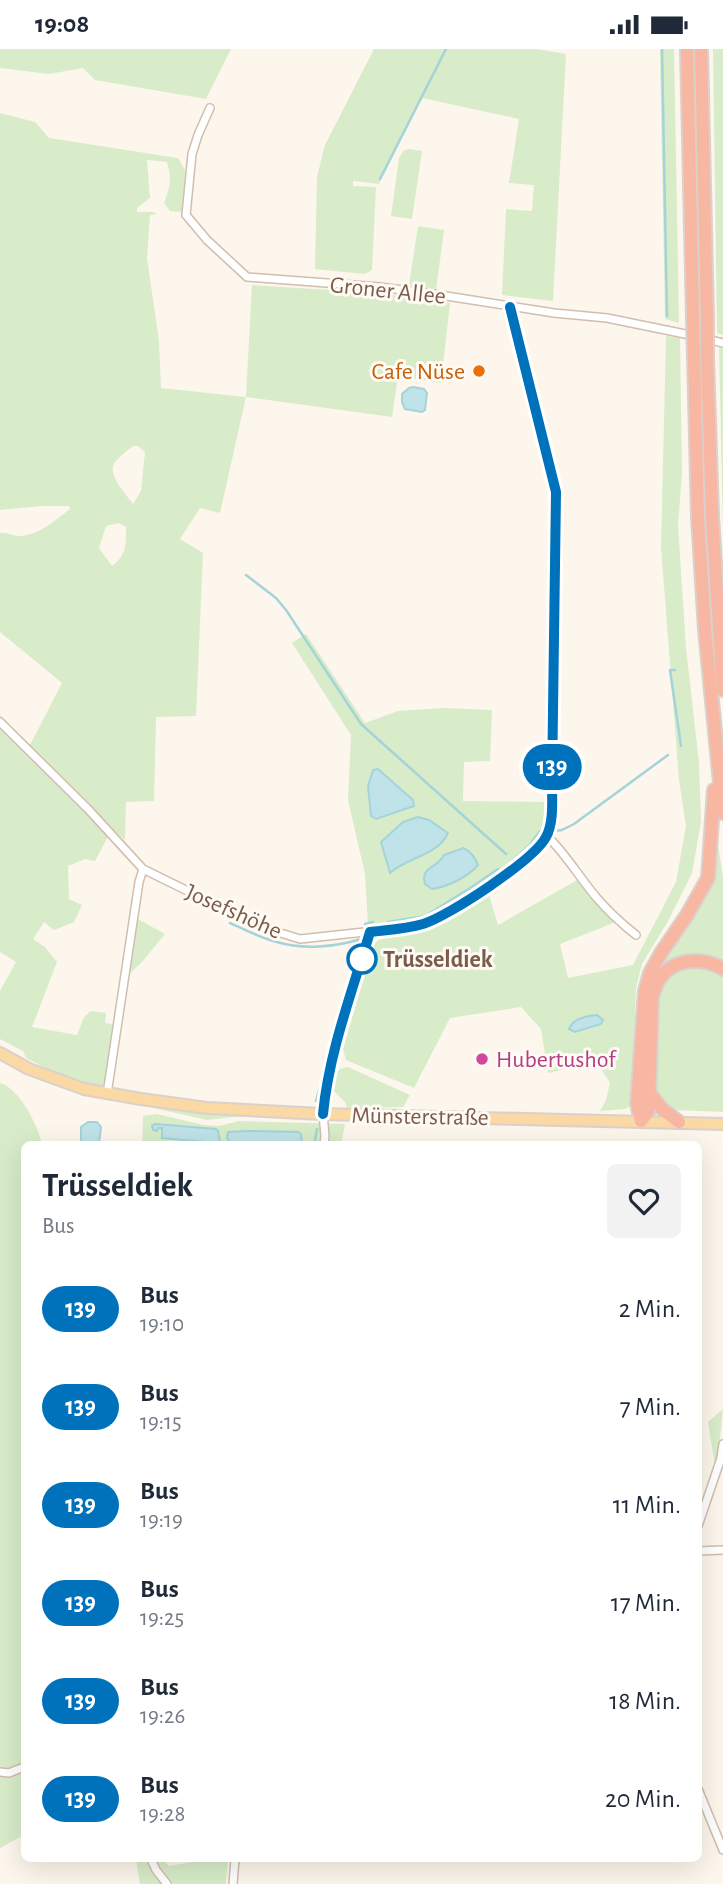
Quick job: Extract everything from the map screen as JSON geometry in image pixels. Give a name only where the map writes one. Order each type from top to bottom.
[{"type":"highway","points":[[688,49],[698,518],[705,630],[723,813]]},
{"type":"highway","points":[[701,49],[712,516],[723,689]]},
{"type":"highway","points":[[641,1121],[637,1104],[645,991],[650,973],[661,953],[708,878],[717,759]]},
{"type":"highway","points":[[641,1121],[648,1112],[652,996],[659,980],[676,965],[690,960],[703,960],[723,969]]},
{"type":"highway","points":[[649,1092],[662,1109],[679,1122]]},
{"type":"main road","name":"Münsterstraße","points":[[0,1053],[29,1069],[85,1089],[207,1108],[323,1114],[723,1124]]},
{"type":"street","name":"Groner Allee","points":[[210,108],[192,154],[187,215],[207,240],[247,277],[380,287],[510,307],[607,318],[723,343]]},
{"type":"street","points":[[324,1141],[323,1114],[326,1088],[370,932],[418,925],[443,915],[534,853],[547,836],[552,784],[556,492],[510,307]]},
{"type":"street","name":"Josefshöhe","points":[[0,722],[144,869],[261,927],[300,939],[370,932]]},
{"type":"street","points":[[547,836],[597,898],[636,935]]},
{"type":"street","points":[[107,1094],[139,882],[144,869]]},
{"type":"street","points":[[702,1514],[723,1444]]},
{"type":"street","points":[[702,1551],[723,1551]]},
{"type":"street","points":[[0,1772],[9,1773],[21,1768]]},
{"type":"street","points":[[702,1799],[723,1850]]},
{"type":"street","points":[[152,1862],[167,1884]]},
{"type":"street","points":[[233,1884],[235,1862]]},
{"type":"green space","points":[[0,49],[231,49],[206,99],[95,80],[83,68],[49,74],[0,68]]},
{"type":"green space","points":[[374,49],[536,49],[566,54],[553,301],[502,295],[506,209],[532,211],[534,185],[509,183],[519,119],[422,98],[379,184],[353,181],[353,186],[376,187],[372,270],[365,274],[315,269],[317,177],[325,145]]},
{"type":"green space","points":[[660,49],[674,49],[679,323],[665,319]]},
{"type":"green space","points":[[713,49],[723,49],[723,335],[717,333]]},
{"type":"green space","points":[[0,113],[35,122],[49,138],[178,158],[185,170],[182,212],[170,211],[164,203],[170,183],[167,162],[147,160],[150,198],[137,208],[137,212],[157,214],[150,215],[147,258],[159,341],[161,388],[246,397],[220,513],[200,508],[180,539],[203,553],[196,716],[156,717],[154,801],[126,802],[125,840],[112,829],[95,861],[85,859],[68,866],[69,899],[82,905],[74,922],[54,930],[44,922],[33,939],[45,947],[57,962],[32,1027],[77,1035],[84,1017],[91,1011],[106,1013],[105,1023],[115,1025],[105,1084],[101,1087],[57,1074],[26,1058],[23,1051],[0,1039],[0,991],[16,962],[0,952],[0,715],[30,745],[62,683],[0,632],[0,533],[18,536],[35,533],[70,509],[69,506],[42,506],[0,510]],"holes":[[[133,446],[138,446],[145,452],[141,491],[133,504],[118,484],[113,472],[115,462]],[[119,523],[126,527],[126,544],[121,558],[112,566],[99,548],[106,526]]]},
{"type":"green space","points":[[404,150],[422,151],[412,219],[391,216],[399,158]]},
{"type":"green space","points":[[418,226],[444,230],[436,290],[409,285]]},
{"type":"green space","points":[[252,285],[378,293],[450,303],[441,383],[398,376],[392,417],[246,397]]},
{"type":"green space","points":[[666,336],[680,338],[682,472],[678,526],[686,648],[699,763],[701,822],[692,873],[642,964],[636,988],[632,1103],[626,1109],[600,1111],[610,1083],[597,1062],[548,1073],[541,1029],[521,1007],[450,1018],[414,1088],[346,1060],[343,1049],[374,943],[444,922],[488,891],[498,925],[579,879],[616,922],[560,944],[568,978],[633,965],[676,882],[686,826],[679,780],[661,547]]},
{"type":"green space","points":[[719,346],[723,348],[723,529]]},
{"type":"green space","points":[[306,634],[365,723],[398,711],[443,708],[492,710],[490,761],[464,762],[463,801],[548,802],[544,826],[534,843],[489,880],[439,912],[413,922],[368,926],[365,874],[348,800],[351,735],[292,643]],"holes":[[[378,769],[412,800],[411,808],[376,819]],[[429,820],[447,833],[443,840],[424,855],[394,869],[393,832],[401,826]]]},
{"type":"green space","points":[[716,832],[723,877],[723,963],[702,955],[692,955],[676,962],[651,981],[655,969],[691,918]]},
{"type":"green space","points":[[136,918],[165,934],[129,974]]},
{"type":"green space","points":[[696,966],[718,972],[723,977],[723,1112],[675,1110],[668,1108],[655,1094],[656,1014],[660,992],[671,976]]},
{"type":"green space","points":[[348,1067],[410,1095],[403,1107],[347,1108],[345,1102],[330,1087],[335,1073]]},
{"type":"green space","points":[[0,1083],[21,1099],[41,1141],[21,1141],[21,1837],[0,1848]]},
{"type":"green space","points":[[145,1106],[203,1112],[316,1121],[241,1116],[207,1120]]},
{"type":"green space","points":[[157,1114],[219,1126],[239,1121],[345,1124],[342,1141],[142,1141],[143,1116]]},
{"type":"green space","points":[[723,1409],[718,1458],[715,1466],[708,1422]]},
{"type":"green space","points":[[136,1862],[166,1862],[169,1866],[192,1862],[228,1862],[226,1884],[140,1884]]},
{"type":"water","points":[[413,387],[424,389],[427,393],[425,410],[422,412],[405,409],[402,402],[402,394]]},
{"type":"water","points":[[378,769],[413,800],[414,806],[376,819],[371,816],[368,786],[373,770]]},
{"type":"water","points":[[418,817],[429,820],[448,833],[430,852],[390,873],[381,842],[403,822]]},
{"type":"water","points":[[463,848],[477,862],[478,865],[474,869],[444,886],[432,889],[425,884],[427,871],[444,855]]},
{"type":"water","points":[[597,1015],[603,1020],[601,1024],[575,1032],[569,1029],[577,1020]]},
{"type":"water","points":[[88,1122],[97,1122],[101,1127],[99,1141],[81,1141],[81,1127]]},
{"type":"water","points":[[155,1124],[216,1129],[220,1141],[162,1138],[162,1128],[157,1131],[153,1130],[152,1126]]},
{"type":"water","points":[[228,1132],[298,1132],[302,1141],[229,1141]]},
{"type":"waterway","points":[[380,179],[446,49]]},
{"type":"waterway","points":[[662,49],[667,316]]},
{"type":"waterway","points":[[246,575],[276,598],[286,610],[361,724],[506,854]]},
{"type":"waterway","points":[[675,670],[670,670],[681,746]]},
{"type":"waterway","points":[[554,831],[574,824],[668,755]]},
{"type":"waterway","points":[[512,861],[528,847],[540,831]]},
{"type":"waterway","points":[[388,922],[425,916],[498,869]]},
{"type":"waterway","points":[[365,924],[373,922]]},
{"type":"waterway","points":[[230,923],[265,938],[297,946],[330,946],[361,939]]},
{"type":"waterway","points":[[316,1101],[361,939]]},
{"type":"waterway","points":[[315,1141],[317,1129]]},
{"type":"bus line","name":"139","points":[[323,1114],[333,1059],[370,932],[425,923],[443,915],[534,853],[547,836],[552,784],[556,492],[510,307]]},
{"type":"place","name":"Cafe Nüse","points":[[479,371]]},
{"type":"place","name":"Trüsseldiek","points":[[362,959]]},
{"type":"place","name":"Hubertushof","points":[[482,1059]]}]
